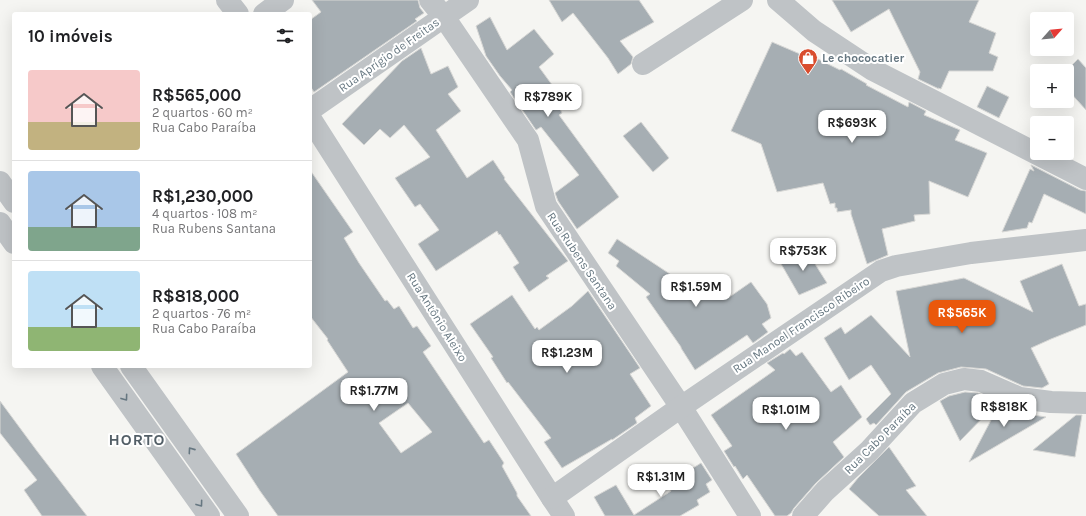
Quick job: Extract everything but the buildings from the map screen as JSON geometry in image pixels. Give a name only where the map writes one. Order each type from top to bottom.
[{"type":"street","points":[[227,0],[236,12]]},
{"type":"street","points":[[267,12],[283,0]]},
{"type":"street","name":"Rua Rubens Santana","points":[[430,0],[444,17],[528,140],[546,206],[681,407],[750,516]]},
{"type":"street","name":"Rua Aprígio de Freitas","points":[[312,109],[468,0]]},
{"type":"street","points":[[643,64],[742,0]]},
{"type":"street","points":[[778,0],[814,31],[873,70],[1086,179]]},
{"type":"street","name":"Rua Antônio Aleixo","points":[[312,121],[564,516]]},
{"type":"street","points":[[0,182],[12,199]]},
{"type":"street","points":[[0,223],[12,240]]},
{"type":"street","name":"Rua Manoel Francisco Ribeiro","points":[[552,498],[681,407],[881,271],[896,266],[971,253],[1086,240]]},
{"type":"street","points":[[103,368],[209,516]]},
{"type":"street","points":[[132,368],[238,516]]},
{"type":"street","name":"Rua Cabo Paraíba","points":[[803,516],[825,491],[869,452],[913,403],[944,384],[964,379],[981,381],[1020,398],[1086,404]]},
{"type":"place","name":"Le chococatier","points":[[808,75]]},
{"type":"district","name":"HORTO","points":[[137,439]]}]
